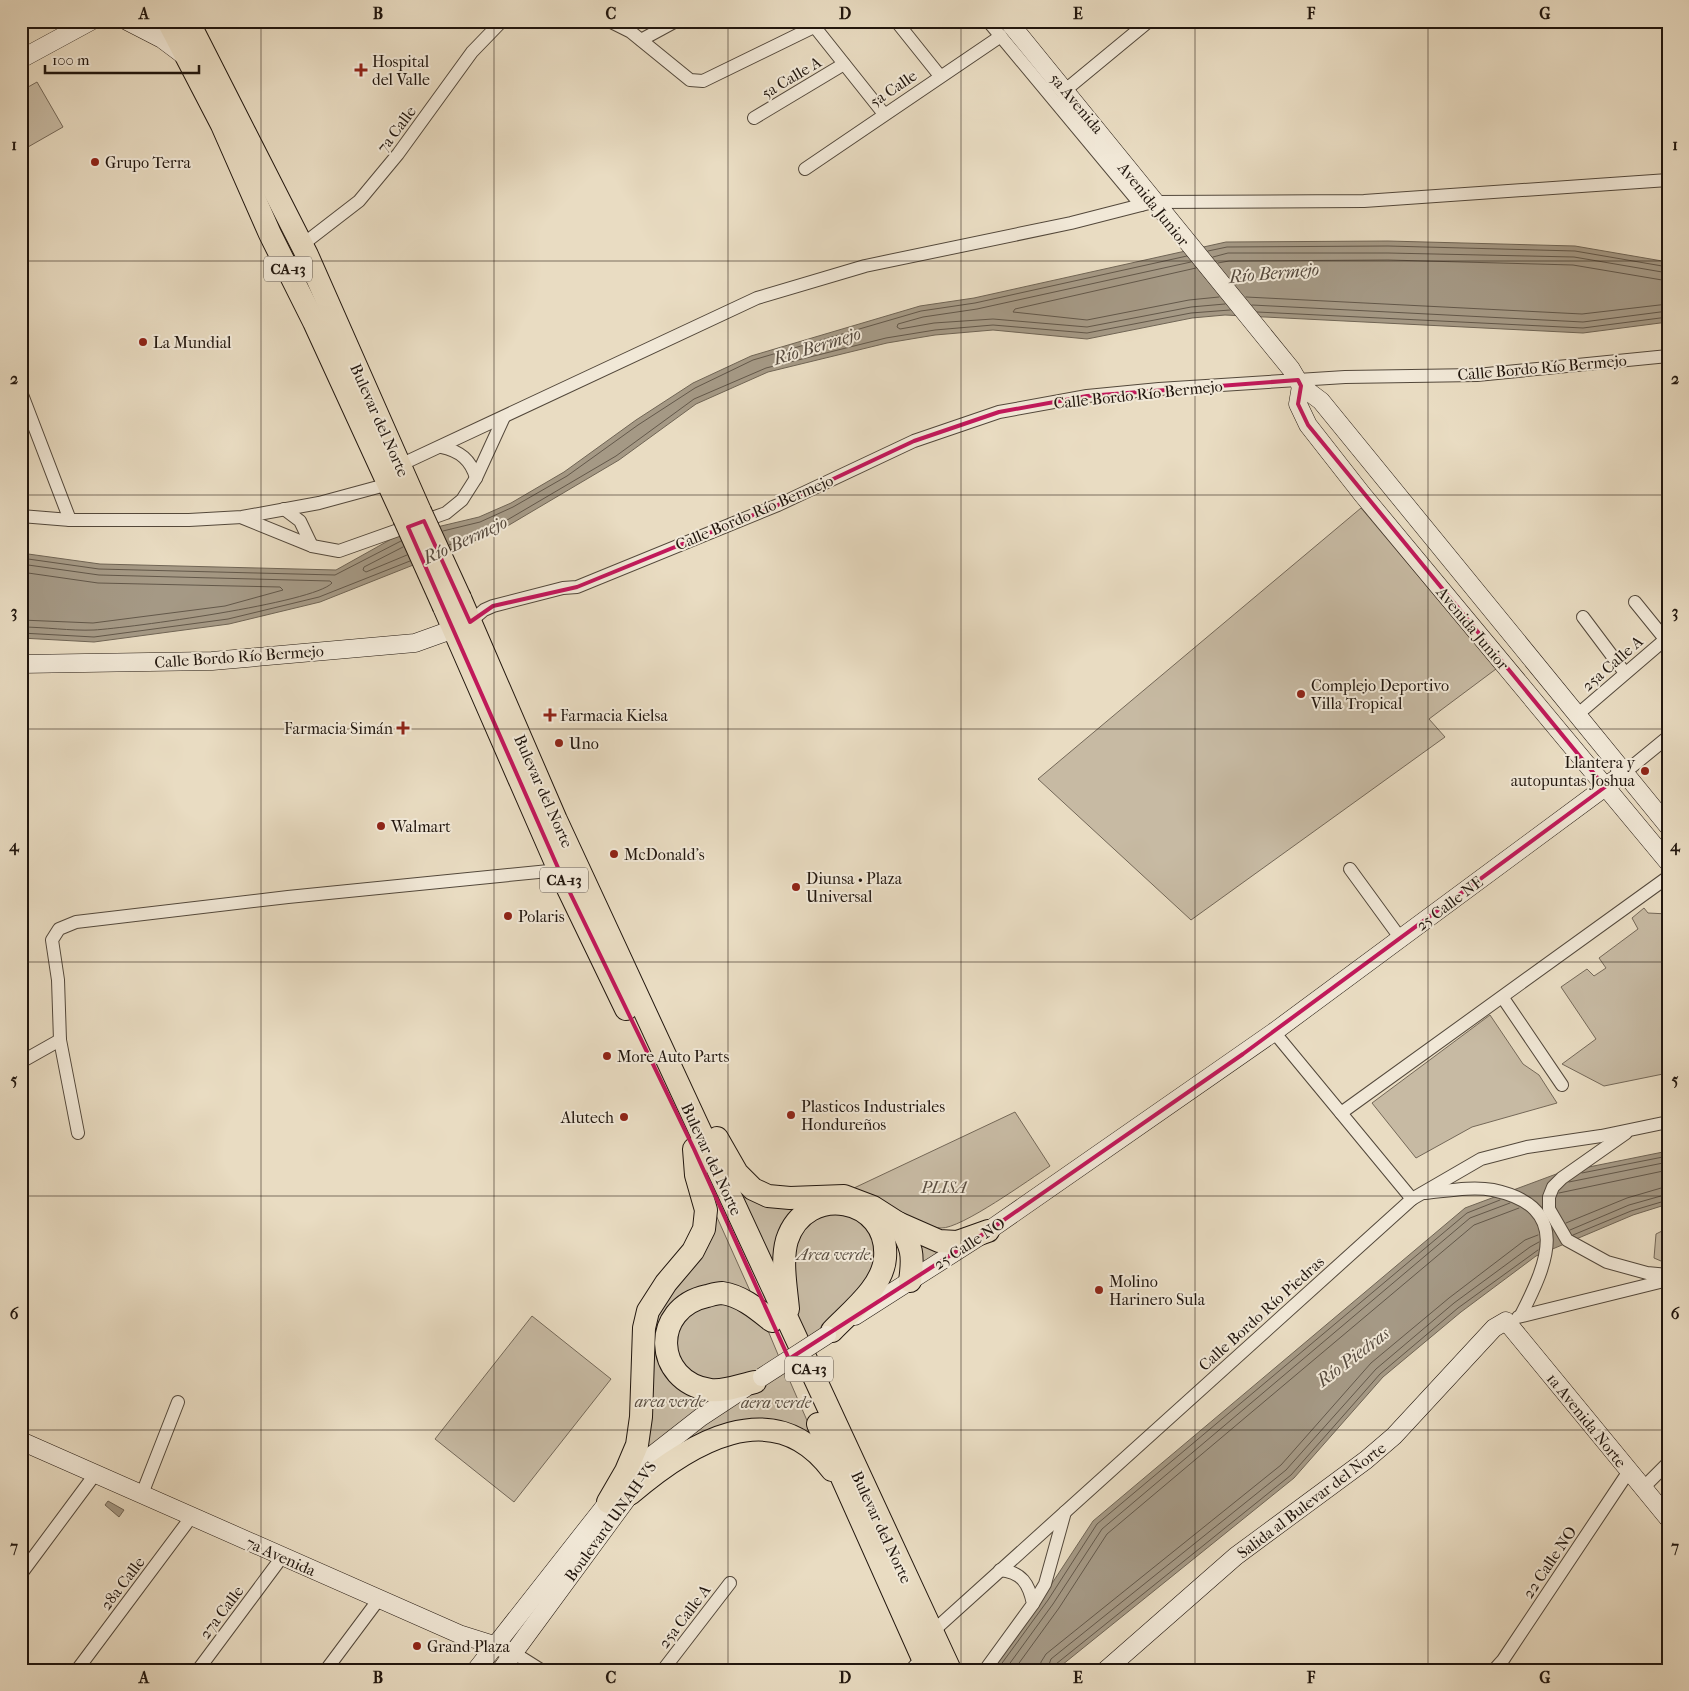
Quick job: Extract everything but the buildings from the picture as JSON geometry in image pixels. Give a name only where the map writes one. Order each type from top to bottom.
[{"type":"highway","name":"Bulevar del Norte","points":[[168,21],[222,125],[270,234],[314,322],[389,484],[412,514]]},
{"type":"highway","name":"Bulevar del Norte","points":[[188,21],[302,246],[400,465],[412,514],[462,625],[608,928],[781,1325],[847,1490],[930,1665]]},
{"type":"highway","name":"Bulevar del Norte","points":[[462,625],[559,870],[931,1633],[930,1665]]},
{"type":"highway","points":[[676,1081],[702,1112],[737,1173],[753,1189],[768,1196],[790,1198],[844,1196],[873,1207],[898,1223],[938,1241],[957,1242],[988,1231]]},
{"type":"highway","points":[[608,1502],[626,1471],[637,1445],[641,1416],[644,1328],[648,1312],[666,1283],[693,1251],[704,1230],[706,1210],[696,1175],[694,1149]]},
{"type":"highway","points":[[758,1379],[711,1390],[682,1378],[671,1364],[664,1347],[668,1330],[676,1314],[685,1304],[721,1293],[747,1302],[781,1325],[787,1242],[794,1226],[810,1210],[829,1202],[848,1204],[864,1211],[875,1221],[883,1241],[885,1259],[878,1279],[864,1299],[829,1333]]},
{"type":"highway","points":[[898,1223],[911,1245],[912,1264],[910,1281]]},
{"type":"highway","points":[[630,1494],[660,1468],[696,1446],[728,1434],[764,1429],[796,1438],[810,1446],[824,1460],[847,1490]]},
{"type":"main road","points":[[21,59],[91,21]]},
{"type":"main road","points":[[127,21],[162,39],[187,57]]},
{"type":"main road","name":"Avenida Junior","points":[[1004,29],[1063,92],[1153,208],[1296,378],[1321,401],[1668,826]]},
{"type":"main road","name":"Avenida Junior","points":[[1296,378],[1298,404],[1308,425],[1362,494],[1668,862]]},
{"type":"main road","name":"Calle Bordo Río Bermejo","points":[[21,664],[212,661],[415,643],[462,625]]},
{"type":"main road","name":"25 Calle NE","points":[[1274,1032],[1624,773]]},
{"type":"main road","name":"25 Calle NO","points":[[661,1450],[701,1417],[988,1231],[1274,1032]]},
{"type":"main road","name":"1a Avenida Norte","points":[[1513,1318],[1629,1471],[1668,1518]]},
{"type":"main road","name":"Salida al Bulevar del Norte","points":[[1106,1670],[1236,1556],[1366,1460],[1394,1436],[1494,1328],[1513,1318]]},
{"type":"main road","name":"7a Avenida","points":[[21,1441],[459,1634],[514,1653]]},
{"type":"main road","name":"Boulevard UNAH-VS","points":[[476,1670],[608,1502],[646,1460],[661,1450]]},
{"type":"main road","name":"Boulevard UNAH-VS","points":[[502,1670],[661,1450]]},
{"type":"street","name":"7a Calle","points":[[302,246],[359,201],[398,154],[472,52],[502,21]]},
{"type":"street","points":[[609,21],[631,32],[690,80],[703,80],[817,23],[844,64],[884,114]]},
{"type":"street","points":[[641,40],[676,21]]},
{"type":"street","points":[[896,21],[940,76]]},
{"type":"street","name":"5a Avenida","points":[[988,21],[1004,29],[1153,208]]},
{"type":"street","points":[[1063,92],[1149,21]]},
{"type":"street","name":"5a Calle","points":[[805,169],[940,76],[1004,29]]},
{"type":"street","name":"5a Calle A","points":[[754,118],[844,64]]},
{"type":"street","points":[[400,465],[757,298],[864,266],[1070,223],[1153,208],[1364,201],[1668,180]]},
{"type":"street","name":"Calle Bordo Río Bermejo","points":[[462,625],[493,606],[564,588],[577,587],[778,505],[914,441],[999,412],[1087,396],[1296,378],[1477,375],[1668,356]]},
{"type":"street","points":[[21,392],[70,520]]},
{"type":"street","points":[[242,518],[312,546],[340,551],[446,514],[462,500],[476,478],[504,417]]},
{"type":"street","points":[[441,447],[464,457],[474,470],[476,478]]},
{"type":"street","points":[[21,516],[70,520],[242,518],[319,503],[389,484]]},
{"type":"street","points":[[304,528],[309,514],[319,503]]},
{"type":"street","points":[[282,509],[296,516],[312,546]]},
{"type":"street","points":[[282,509],[279,525],[283,534]]},
{"type":"street","points":[[1635,602],[1666,638]]},
{"type":"street","points":[[1583,617],[1625,673]]},
{"type":"street","name":"25a Calle A","points":[[1577,715],[1666,638]]},
{"type":"street","points":[[1624,773],[1668,737]]},
{"type":"street","points":[[1350,869],[1401,939]]},
{"type":"street","points":[[78,1133],[60,1040],[58,980],[52,940],[59,929],[76,922],[288,897],[559,870]]},
{"type":"street","points":[[1341,1113],[1503,998],[1668,877]]},
{"type":"street","points":[[1503,998],[1562,1084]]},
{"type":"street","points":[[1274,1032],[1341,1113],[1417,1196],[1455,1191],[1492,1190],[1517,1197],[1540,1215],[1548,1239],[1544,1266],[1530,1298],[1513,1318]]},
{"type":"street","points":[[21,1062],[60,1040]]},
{"type":"street","name":"Calle Bordo Río Piedras","points":[[931,1633],[1417,1196],[1481,1159],[1527,1147],[1668,1122]]},
{"type":"street","points":[[1630,1130],[1575,1167],[1553,1187],[1549,1198],[1549,1210],[1567,1240],[1607,1262],[1668,1275]]},
{"type":"street","points":[[1513,1318],[1668,1280]]},
{"type":"street","points":[[142,1494],[178,1402]]},
{"type":"street","points":[[1643,1488],[1668,1464]]},
{"type":"street","name":"22 Calle NO","points":[[1494,1670],[1503,1660],[1629,1471]]},
{"type":"street","points":[[21,1574],[96,1473]]},
{"type":"street","points":[[985,1670],[1033,1604],[1044,1584],[1066,1511]]},
{"type":"street","name":"28a Calle","points":[[77,1670],[192,1516]]},
{"type":"street","name":"27a Calle","points":[[198,1670],[282,1557]]},
{"type":"street","points":[[1000,1570],[1018,1574],[1030,1586],[1033,1604]]},
{"type":"street","name":"25a Calle A","points":[[663,1670],[730,1583]]},
{"type":"street","points":[[326,1670],[379,1599]]},
{"type":"street","name":"7a Avenida","points":[[514,1653],[541,1670]]},
{"type":"highlighted area","points":[[1298,380],[1301,386],[1298,404],[1308,425],[1605,787],[1243,1054],[988,1231],[789,1359],[694,1149],[559,870],[408,527],[424,521],[470,622],[493,606],[577,587],[778,505],[914,441],[999,412],[1087,396]]},
{"type":"green space","points":[[37,82],[63,127],[21,151],[21,91]]},
{"type":"green space","name":"Complejo Deportivo Villa Tropical","points":[[1361,508],[1496,669],[1429,719],[1445,737],[1191,920],[1038,779]]},
{"type":"green space","points":[[1644,908],[1648,913],[1668,914],[1668,1073],[1604,1086],[1562,1064],[1596,1039],[1561,987],[1587,969],[1594,976],[1606,968],[1599,958],[1638,929],[1632,918]]},
{"type":"green space","points":[[1490,1015],[1523,1064],[1539,1075],[1557,1103],[1472,1127],[1416,1158],[1372,1103]]},
{"type":"green space","name":"PLISA","points":[[1015,1112],[1050,1166],[964,1221],[941,1228],[933,1227],[854,1188]]},
{"type":"green space","points":[[734,1176],[807,1207],[783,1292]]},
{"type":"green space","name":"area verde","points":[[703,1186],[755,1302],[714,1289],[660,1348],[721,1393],[643,1453],[649,1329],[697,1252]]},
{"type":"green space","name":"Area verde.","points":[[829,1207],[866,1219],[880,1258],[836,1321],[806,1339],[800,1325],[794,1298],[793,1272],[797,1229]]},
{"type":"green space","points":[[1668,1228],[1668,1264],[1654,1258],[1656,1234]]},
{"type":"green space","points":[[915,1243],[953,1246],[916,1270]]},
{"type":"green space","name":"area verde","points":[[720,1299],[764,1321],[779,1357],[744,1380],[711,1385],[675,1363],[680,1318]]},
{"type":"green space","points":[[532,1316],[611,1379],[514,1502],[435,1439]]},
{"type":"green space","name":"aera verde","points":[[785,1370],[819,1448],[801,1435],[676,1447],[701,1426]]},
{"type":"water","name":"Río Bermejo","points":[[1388,241],[1575,246],[1668,262],[1668,322],[1583,333],[1225,315],[1192,318],[1087,339],[993,330],[935,335],[887,343],[768,372],[696,404],[619,460],[499,531],[320,602],[229,624],[94,642],[21,638],[21,553],[100,564],[336,570],[395,537],[479,517],[511,503],[564,472],[636,420],[693,383],[751,356],[920,306],[974,298],[1226,242]]},
{"type":"water","name":"Río Piedras","points":[[1668,1151],[1668,1204],[1633,1215],[1536,1256],[1461,1312],[1383,1377],[1294,1478],[1055,1670],[991,1670],[1043,1597],[1093,1521],[1465,1208],[1559,1173]]},
{"type":"water","points":[[108,1501],[124,1510],[119,1517],[105,1505]]},
{"type":"place","name":"Hospital del Valle","points":[[361,70]]},
{"type":"place","name":"Grupo Terra","points":[[95,162]]},
{"type":"place","name":"La Mundial","points":[[143,342]]},
{"type":"place","name":"Complejo Deportivo Villa Tropical","points":[[1301,694]]},
{"type":"place","name":"Farmacia Kielsa","points":[[550,715]]},
{"type":"place","name":"Farmacia Simán","points":[[403,728]]},
{"type":"place","name":"Uno","points":[[559,743]]},
{"type":"place","name":"Llantera y autopuntas Joshua","points":[[1645,771]]},
{"type":"place","name":"Walmart","points":[[381,826]]},
{"type":"place","name":"McDonald's","points":[[614,854]]},
{"type":"place","name":"Diunsa • Plaza Universal","points":[[796,887]]},
{"type":"place","name":"Polaris","points":[[508,916]]},
{"type":"place","name":"More Auto Parts","points":[[607,1056]]},
{"type":"place","name":"Plasticos Industriales Hondureños","points":[[791,1115]]},
{"type":"place","name":"Alutech","points":[[624,1117]]},
{"type":"place","name":"Molino Harinero Sula","points":[[1099,1290]]},
{"type":"place","name":"Grand Plaza","points":[[417,1646]]}]
